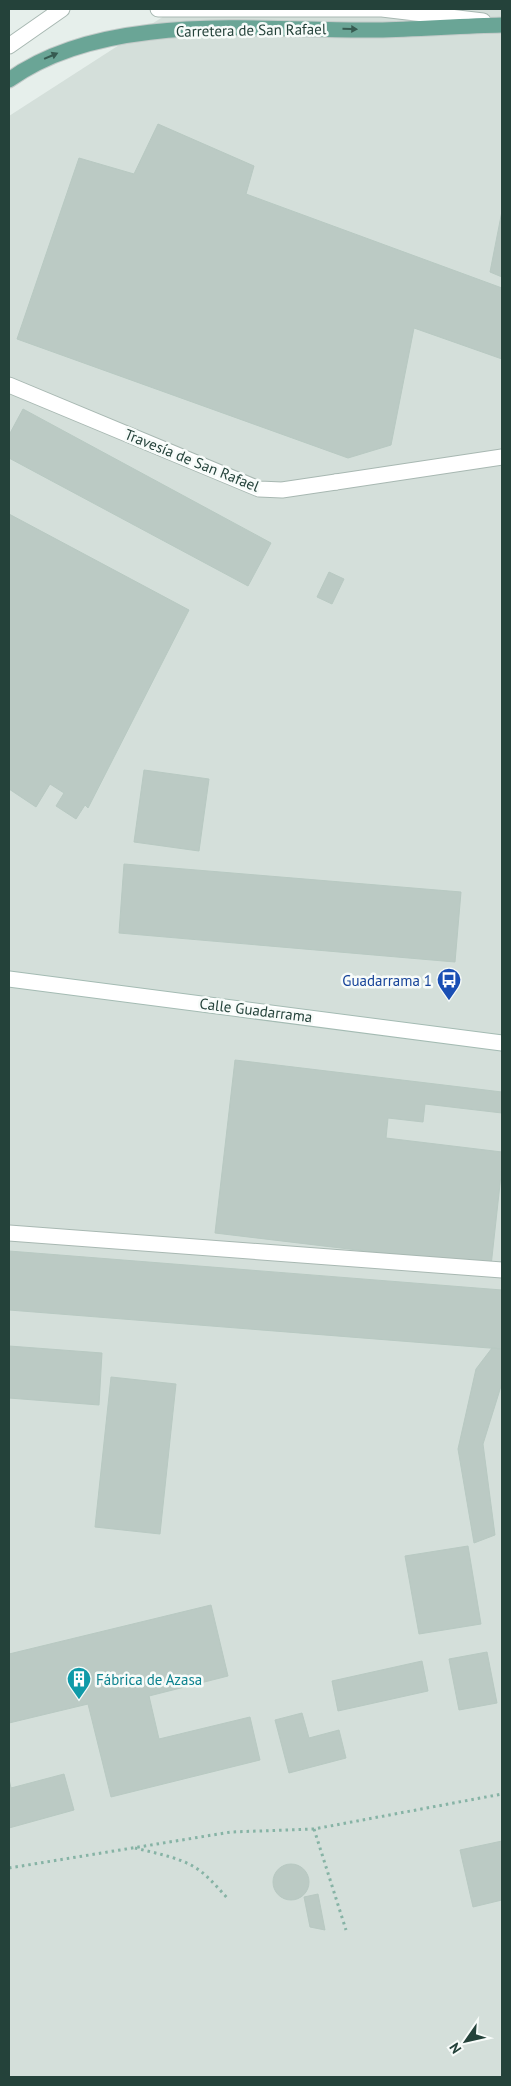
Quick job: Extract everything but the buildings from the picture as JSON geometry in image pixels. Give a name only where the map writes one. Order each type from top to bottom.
[{"type":"main road","points":[[9,46],[62,9]]},
{"type":"main road","points":[[158,9],[382,9],[502,24]]},
{"type":"main road","name":"Carretera de San Rafael","points":[[9,80],[29,67],[61,52],[107,39],[144,33],[205,29],[378,30],[502,24]]},
{"type":"main road","name":"Travesía de San Rafael","points":[[9,385],[260,489],[282,490],[502,457]]},
{"type":"main road","name":"Calle Guadarrama","points":[[9,979],[502,1043]]},
{"type":"main road","points":[[9,1233],[502,1270]]},
{"type":"path","points":[[9,1868],[231,1832],[314,1829],[502,1794]]},
{"type":"path","points":[[314,1829],[346,1930]]},
{"type":"path","points":[[132,1848],[172,1857],[194,1867],[229,1900]]},
{"type":"shaded area","points":[[175,9],[502,9],[502,2077],[9,2077],[9,116]]},
{"type":"place","name":"Guadarrama 1","points":[[449,1001]]},
{"type":"place","name":"Fábrica de Azasa","points":[[79,1700]]}]
